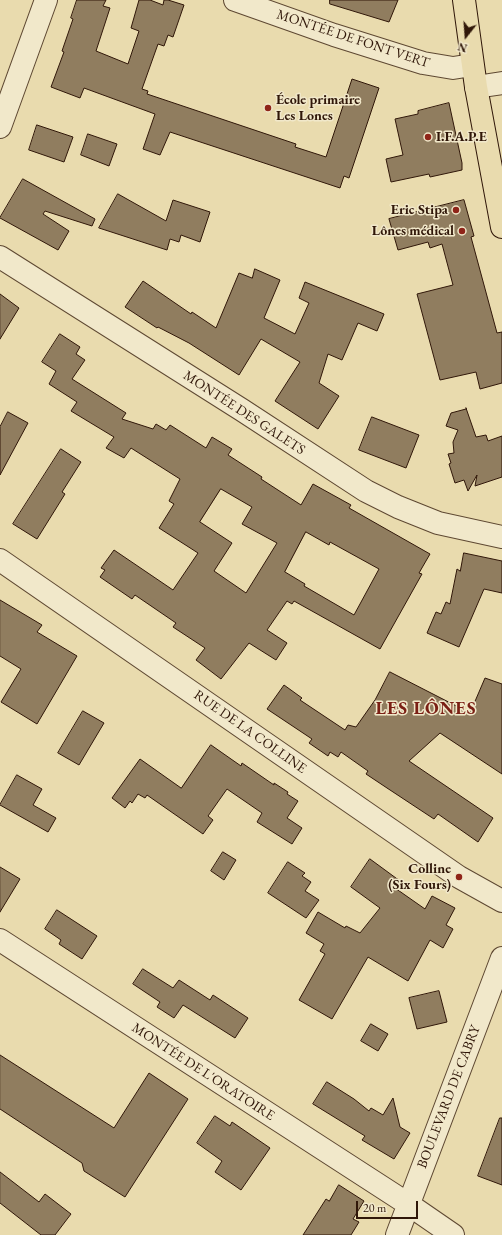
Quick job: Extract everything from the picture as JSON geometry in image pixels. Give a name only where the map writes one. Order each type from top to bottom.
[{"type":"main road","points":[[464,0],[472,65],[502,227]]},
{"type":"street","points":[[0,127],[46,0]]},
{"type":"street","name":"MONTÉE DE FONT VERT","points":[[235,0],[334,35],[423,64],[453,68],[472,65]]},
{"type":"street","points":[[476,87],[502,83]]},
{"type":"street","name":"MONTÉE DES GALETS","points":[[0,257],[242,410],[366,491],[398,507],[438,523],[502,537]]},
{"type":"street","name":"RUE DE LA COLLINE","points":[[0,560],[460,876],[502,901]]},
{"type":"street","name":"MONTÉE DE L'ORATOIRE","points":[[0,940],[408,1204],[453,1235]]},
{"type":"street","name":"BOULEVARD DE CABRY","points":[[397,1235],[502,958]]},
{"type":"building","points":[[77,0],[106,0],[103,6],[110,8],[96,51],[128,64],[139,31],[131,28],[139,0],[150,0],[163,5],[164,0],[168,0],[184,5],[173,37],[168,35],[164,46],[158,44],[142,89],[148,91],[147,94],[296,144],[295,147],[326,157],[352,79],[379,88],[349,178],[344,176],[340,188],[170,132],[160,155],[143,149],[155,114],[84,88],[80,98],[51,87],[64,52],[62,51],[73,19],[71,18]]},
{"type":"building","points":[[330,0],[398,0],[389,22],[330,4]]},
{"type":"building","name":"I.F.A.P.E","points":[[449,103],[462,163],[462,170],[430,177],[429,174],[391,182],[386,159],[403,155],[395,119],[418,114],[418,111]]},
{"type":"building","points":[[37,125],[73,137],[64,162],[29,150]]},
{"type":"building","points":[[88,134],[117,144],[109,166],[81,155]]},
{"type":"building","points":[[23,179],[95,219],[92,226],[45,211],[43,214],[69,231],[58,250],[0,218]]},
{"type":"building","points":[[118,194],[166,221],[173,200],[210,212],[200,242],[181,235],[179,242],[170,239],[167,250],[99,228]]},
{"type":"building","points":[[464,200],[474,236],[471,237],[497,333],[502,332],[502,383],[480,389],[476,372],[440,380],[417,294],[453,285],[442,244],[430,248],[428,242],[398,250],[389,219]]},
{"type":"building","points":[[255,269],[280,280],[264,318],[295,334],[309,303],[299,298],[305,282],[384,314],[377,331],[358,323],[342,360],[328,354],[319,383],[339,396],[318,429],[275,401],[300,362],[261,339],[239,375],[189,343],[158,327],[157,328],[125,307],[143,281],[191,314],[192,312],[216,328],[239,273],[252,278]]},
{"type":"building","points":[[0,294],[19,308],[0,339]]},
{"type":"building","points":[[60,334],[80,347],[76,354],[85,360],[72,379],[126,413],[122,419],[153,429],[156,424],[166,430],[170,425],[206,448],[212,437],[232,449],[228,455],[301,505],[313,484],[351,505],[349,508],[430,554],[419,573],[422,574],[380,649],[294,601],[292,604],[287,601],[267,630],[287,643],[276,660],[249,643],[221,679],[196,660],[205,648],[173,627],[176,623],[135,595],[132,599],[100,577],[105,570],[101,568],[114,550],[173,590],[198,553],[159,528],[174,504],[169,501],[180,479],[131,448],[124,458],[106,448],[114,437],[71,411],[77,402],[49,384],[56,371],[42,362]],"holes":[[[221,489],[252,507],[242,524],[277,543],[246,593],[214,571],[232,543],[200,522]],[[306,532],[329,545],[330,542],[379,569],[354,615],[304,586],[305,584],[285,572]]]},
{"type":"building","points":[[466,408],[476,437],[486,435],[488,441],[502,436],[502,477],[475,486],[477,475],[468,491],[464,480],[455,483],[449,464],[451,463],[448,454],[454,453],[453,442],[458,430],[446,426],[451,413]]},
{"type":"building","points":[[8,412],[28,423],[0,475],[0,427]]},
{"type":"building","points":[[372,417],[419,435],[406,468],[359,450]]},
{"type":"building","points":[[61,449],[81,462],[62,492],[65,494],[37,539],[13,524]]},
{"type":"building","points":[[464,553],[502,561],[502,593],[484,589],[459,647],[427,633],[436,612],[441,614],[446,602],[450,604],[457,569],[460,571]]},
{"type":"building","points":[[0,600],[42,625],[37,632],[77,656],[37,724],[1,702],[21,669],[0,656]]},
{"type":"building","points":[[390,672],[470,713],[485,678],[502,684],[502,774],[440,733],[409,761],[493,818],[478,842],[438,814],[434,819],[366,774],[368,771],[341,752],[338,757],[330,752],[328,756],[309,743],[312,739],[267,709],[284,685],[302,698],[300,700],[345,730],[348,725],[356,727],[375,700]]},
{"type":"building","points":[[83,711],[104,723],[79,765],[58,753]]},
{"type":"building","points":[[211,745],[241,766],[242,763],[274,785],[274,783],[288,792],[287,794],[298,801],[287,818],[302,828],[292,844],[257,822],[262,813],[227,789],[208,816],[213,820],[203,834],[147,795],[145,798],[138,794],[132,803],[130,801],[125,808],[112,798],[140,759],[181,788]]},
{"type":"building","points":[[17,775],[42,789],[33,805],[56,818],[48,832],[0,805]]},
{"type":"building","points":[[223,852],[236,860],[224,880],[211,871]]},
{"type":"building","points":[[370,859],[400,881],[395,888],[425,909],[432,896],[455,908],[446,925],[453,929],[443,948],[430,940],[408,981],[368,957],[332,1019],[299,1000],[325,954],[320,951],[324,944],[306,933],[318,912],[345,928],[346,926],[360,933],[380,908],[351,887]]},
{"type":"building","points":[[288,862],[305,873],[302,876],[311,882],[305,891],[319,900],[306,918],[268,893]]},
{"type":"building","points":[[0,867],[20,879],[0,912]]},
{"type":"building","points":[[57,910],[97,936],[82,959],[59,944],[61,940],[45,929]]},
{"type":"building","points":[[143,969],[173,988],[179,980],[210,1000],[213,995],[248,1018],[235,1038],[183,1005],[174,1018],[157,1007],[160,1002],[133,984]]},
{"type":"building","points":[[439,991],[447,1022],[417,1029],[409,998]]},
{"type":"building","points":[[371,1024],[388,1034],[378,1051],[361,1041]]},
{"type":"building","points":[[0,1055],[114,1128],[149,1073],[188,1099],[125,1197],[84,1171],[82,1163],[0,1109]]},
{"type":"building","points":[[327,1082],[354,1099],[369,1111],[371,1108],[383,1115],[393,1098],[400,1127],[410,1133],[394,1159],[362,1140],[365,1136],[313,1104]]},
{"type":"building","points":[[215,1116],[230,1126],[232,1122],[270,1148],[241,1190],[215,1172],[222,1161],[197,1143]]},
{"type":"building","points":[[500,1118],[502,1118],[502,1185],[478,1176]]},
{"type":"building","points":[[0,1172],[39,1202],[45,1194],[71,1214],[55,1235],[41,1235],[0,1203]]},
{"type":"building","points":[[339,1185],[364,1201],[353,1219],[359,1222],[351,1235],[303,1235],[326,1199],[329,1201]]},
{"type":"place","name":"École primaire Les Lones","points":[[268,108]]},
{"type":"place","name":"I.F.A.P.E","points":[[428,137]]},
{"type":"place","name":"Eric Stipa","points":[[456,210]]},
{"type":"place","name":"Lônes médical","points":[[462,231]]},
{"type":"place","name":"Colline (Six Fours)","points":[[459,877]]},
{"type":"district","name":"LES LÔNES","points":[[426,709]]}]
